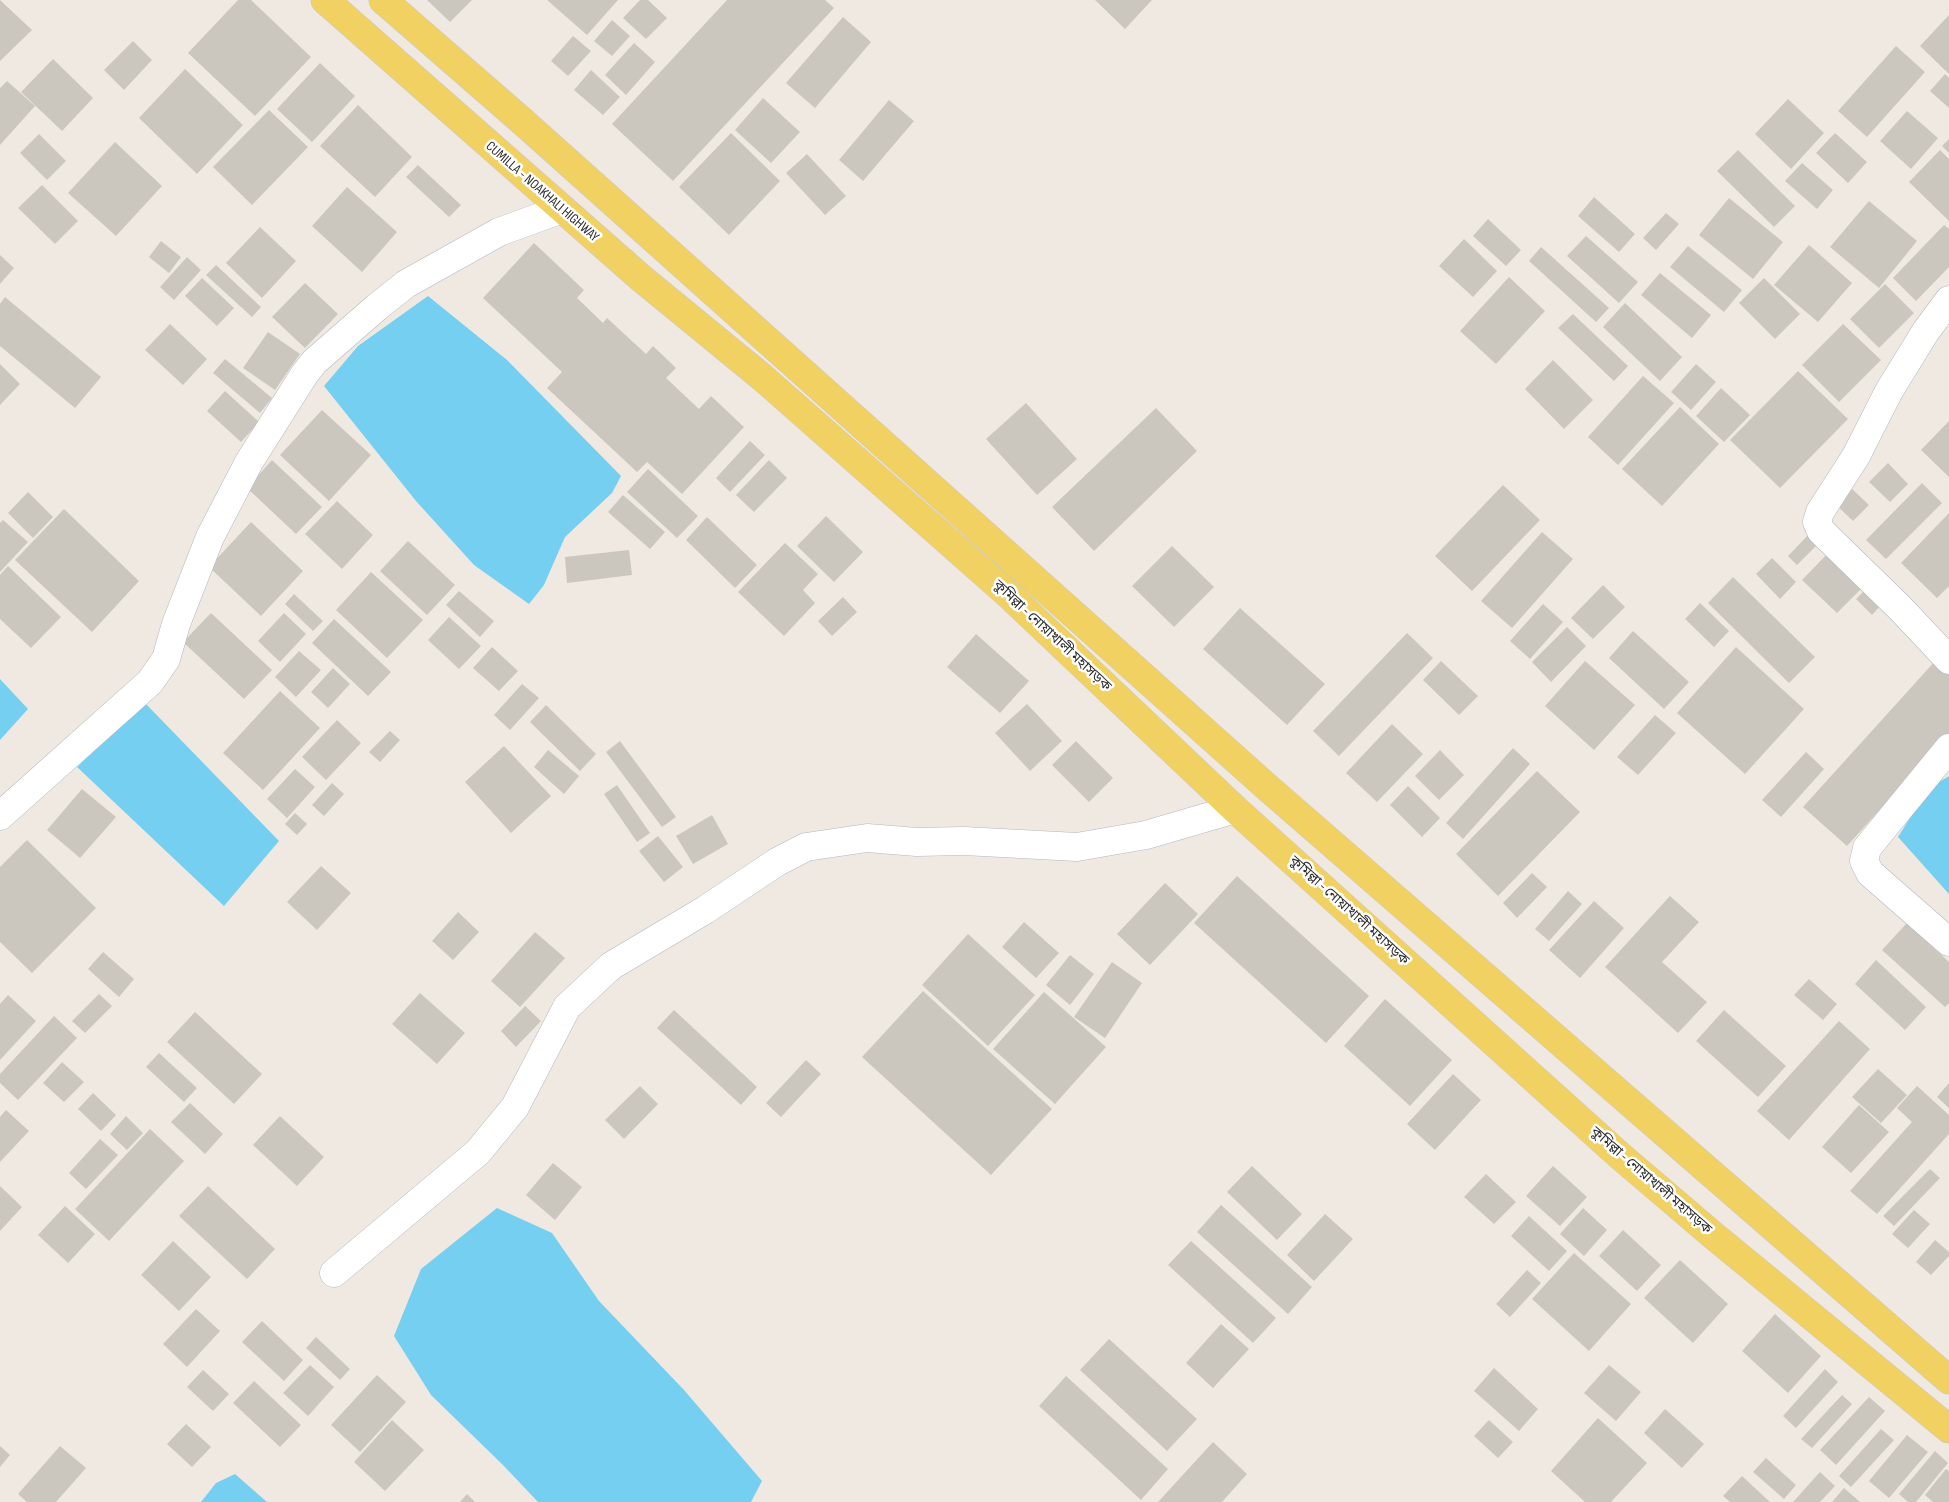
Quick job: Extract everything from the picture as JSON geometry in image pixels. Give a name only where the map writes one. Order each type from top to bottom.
[{"type":"main road","name":"CUMILLA - NOAKHALI HIGHWAY","points":[[325,0],[640,278],[763,378]]},
{"type":"main road","points":[[383,0],[522,121],[1268,788],[1949,1380]]},
{"type":"main road","name":"কুমিল্লা - নোয়াখালী মহাসড়ক","points":[[763,378],[1008,595],[1235,809],[1627,1161],[1714,1236],[1949,1429]]},
{"type":"street","points":[[0,816],[150,682],[166,659],[176,624],[210,537],[248,462],[314,362],[406,284],[499,232],[562,209]]},
{"type":"street","points":[[1949,300],[1926,331],[1894,384],[1856,456],[1820,512],[1817,522],[1821,531],[1900,608],[1949,660]]},
{"type":"street","points":[[1949,748],[1866,848],[1864,861],[1870,873],[1949,942]]},
{"type":"street","points":[[334,1273],[478,1152],[515,1106],[567,1006],[611,966],[806,847],[867,838],[917,842],[964,841],[1077,847],[1146,835],[1235,809]]},
{"type":"water","points":[[428,296],[507,360],[621,476],[612,493],[565,537],[544,585],[529,604],[474,565],[416,501],[324,386],[358,346]]},
{"type":"water","points":[[0,679],[28,709],[0,740]]},
{"type":"water","points":[[145,703],[279,841],[224,906],[77,767]]},
{"type":"water","points":[[1949,776],[1949,894],[1898,837],[1929,788]]},
{"type":"water","points":[[497,1208],[552,1233],[599,1301],[684,1390],[762,1481],[751,1502],[538,1502],[431,1395],[394,1336],[421,1269]]},
{"type":"water","points":[[235,1474],[267,1502],[201,1502],[216,1483]]},
{"type":"building","points":[[0,0],[32,30],[0,61]]},
{"type":"building","points":[[238,0],[251,0],[311,57],[255,116],[188,53]]},
{"type":"building","points":[[427,0],[472,0],[450,22]]},
{"type":"building","points":[[547,0],[618,0],[587,35]]},
{"type":"building","points":[[640,0],[648,0],[667,18],[646,39],[623,18]]},
{"type":"building","points":[[727,0],[825,0],[834,8],[673,181],[612,124]]},
{"type":"building","points":[[1095,0],[1152,0],[1125,29]]},
{"type":"building","points":[[1949,15],[1949,74],[1920,46]]},
{"type":"building","points":[[843,17],[871,42],[815,108],[786,83]]},
{"type":"building","points":[[612,20],[630,36],[612,56],[594,41]]},
{"type":"building","points":[[573,36],[591,51],[568,76],[551,61]]},
{"type":"building","points":[[133,41],[152,60],[124,90],[104,70]]},
{"type":"building","points":[[634,43],[655,62],[626,95],[605,75]]},
{"type":"building","points":[[1896,46],[1925,72],[1867,137],[1838,111]]},
{"type":"building","points":[[53,59],[93,98],[62,131],[21,92]]},
{"type":"building","points":[[320,63],[355,96],[312,142],[277,109]]},
{"type":"building","points":[[185,69],[243,125],[197,174],[139,118]]},
{"type":"building","points":[[591,70],[620,97],[603,115],[574,90]]},
{"type":"building","points":[[1945,74],[1949,78],[1949,108],[1930,91]]},
{"type":"building","points":[[7,81],[35,106],[0,145],[0,88]]},
{"type":"building","points":[[763,98],[800,132],[771,163],[735,130]]},
{"type":"building","points":[[1788,99],[1824,133],[1791,169],[1755,134]]},
{"type":"building","points":[[889,100],[914,121],[863,181],[839,160]]},
{"type":"building","points":[[358,105],[412,157],[375,197],[320,146]]},
{"type":"building","points":[[269,110],[308,147],[252,205],[213,167]]},
{"type":"building","points":[[1907,111],[1938,138],[1911,169],[1880,141]]},
{"type":"building","points":[[731,133],[780,181],[729,235],[679,187]]},
{"type":"building","points":[[1835,133],[1867,162],[1848,183],[1816,153]]},
{"type":"building","points":[[39,134],[66,161],[47,180],[20,153]]},
{"type":"building","points":[[1949,139],[1949,153],[1942,146]]},
{"type":"building","points":[[115,142],[162,186],[116,236],[68,193]]},
{"type":"building","points":[[1738,150],[1795,206],[1774,227],[1717,171]]},
{"type":"building","points":[[1940,150],[1949,159],[1949,221],[1909,182]]},
{"type":"building","points":[[807,154],[846,196],[825,215],[786,173]]},
{"type":"building","points":[[1802,163],[1833,190],[1817,209],[1785,181]]},
{"type":"building","points":[[418,165],[461,205],[449,217],[406,177]]},
{"type":"building","points":[[42,185],[78,221],[55,244],[18,208]]},
{"type":"building","points":[[347,187],[397,232],[362,272],[312,226]]},
{"type":"building","points":[[1594,197],[1635,234],[1619,252],[1578,216]]},
{"type":"building","points":[[1729,198],[1783,242],[1753,279],[1699,235]]},
{"type":"building","points":[[1869,201],[1917,241],[1879,288],[1830,247]]},
{"type":"building","points":[[1666,213],[1679,224],[1656,250],[1643,238]]},
{"type":"building","points":[[1488,219],[1521,250],[1506,266],[1473,236]]},
{"type":"building","points":[[1944,225],[1949,229],[1949,267],[1916,301],[1893,278]]},
{"type":"building","points":[[260,227],[296,261],[262,298],[226,263]]},
{"type":"building","points":[[1586,236],[1638,282],[1619,303],[1567,256]]},
{"type":"building","points":[[1464,239],[1497,271],[1473,297],[1439,266]]},
{"type":"building","points":[[161,241],[181,257],[169,273],[149,257]]},
{"type":"building","points":[[534,243],[584,290],[577,298],[603,323],[607,318],[646,354],[653,346],[676,368],[666,378],[699,409],[711,396],[744,427],[682,494],[647,462],[637,472],[547,388],[562,372],[483,298]]},
{"type":"building","points":[[1809,245],[1852,283],[1818,322],[1774,285]]},
{"type":"building","points":[[1688,246],[1742,290],[1724,312],[1670,267]]},
{"type":"building","points":[[1541,247],[1609,308],[1596,322],[1529,261]]},
{"type":"building","points":[[0,255],[14,268],[0,284]]},
{"type":"building","points":[[187,257],[201,270],[174,300],[160,287]]},
{"type":"building","points":[[216,265],[261,307],[252,317],[206,275]]},
{"type":"building","points":[[1660,273],[1711,315],[1692,338],[1641,295]]},
{"type":"building","points":[[1509,277],[1545,311],[1496,364],[1460,331]]},
{"type":"building","points":[[202,278],[234,308],[217,326],[185,296]]},
{"type":"building","points":[[1764,278],[1800,314],[1775,339],[1739,303]]},
{"type":"building","points":[[305,283],[338,314],[305,348],[272,317]]},
{"type":"building","points":[[1885,284],[1914,313],[1879,348],[1850,319]]},
{"type":"building","points":[[5,297],[101,377],[75,408],[0,346],[0,304]]},
{"type":"building","points":[[1625,303],[1682,357],[1660,381],[1603,327]]},
{"type":"building","points":[[1573,314],[1628,366],[1614,381],[1558,328]]},
{"type":"building","points":[[170,324],[207,359],[183,385],[145,350]]},
{"type":"building","points":[[1843,324],[1881,360],[1839,402],[1802,365]]},
{"type":"building","points":[[268,332],[300,354],[275,390],[243,368]]},
{"type":"building","points":[[225,359],[272,398],[260,413],[213,373]]},
{"type":"building","points":[[1553,360],[1593,400],[1564,429],[1525,389]]},
{"type":"building","points":[[0,364],[20,384],[0,405]]},
{"type":"building","points":[[1696,364],[1716,382],[1691,410],[1671,392]]},
{"type":"building","points":[[1798,371],[1848,419],[1780,488],[1730,440]]},
{"type":"building","points":[[1643,376],[1674,403],[1618,465],[1588,437]]},
{"type":"building","points":[[1721,388],[1750,415],[1724,442],[1696,416]]},
{"type":"building","points":[[225,391],[259,422],[241,442],[207,411]]},
{"type":"building","points":[[1026,403],[1077,459],[1037,495],[986,439]]},
{"type":"building","points":[[1680,407],[1719,444],[1662,506],[1622,469]]},
{"type":"building","points":[[1156,408],[1197,451],[1094,551],[1052,507]]},
{"type":"building","points":[[322,410],[371,455],[329,501],[280,455]]},
{"type":"building","points":[[1949,421],[1949,477],[1921,450]]},
{"type":"building","points":[[750,441],[765,455],[730,492],[716,478]]},
{"type":"building","points":[[272,460],[322,507],[296,534],[247,488]]},
{"type":"building","points":[[769,460],[787,478],[754,512],[736,495]]},
{"type":"building","points":[[1888,463],[1908,484],[1890,502],[1869,482]]},
{"type":"building","points":[[648,469],[698,516],[677,538],[627,492]]},
{"type":"building","points":[[1922,483],[1942,503],[1886,559],[1866,540]]},
{"type":"building","points":[[1503,485],[1540,520],[1472,591],[1435,556]]},
{"type":"building","points":[[1849,486],[1869,505],[1853,521],[1833,502]]},
{"type":"building","points":[[28,492],[53,517],[33,538],[8,513]]},
{"type":"building","points":[[623,495],[665,532],[650,549],[608,512]]},
{"type":"building","points":[[337,501],[373,535],[342,569],[305,534]]},
{"type":"building","points":[[64,509],[139,581],[92,632],[15,560]]},
{"type":"building","points":[[1949,513],[1949,586],[1937,598],[1901,563]]},
{"type":"building","points":[[826,516],[863,552],[834,582],[797,546]]},
{"type":"building","points":[[707,517],[757,565],[735,588],[686,540]]},
{"type":"building","points":[[3,520],[28,542],[0,572],[0,523]]},
{"type":"building","points":[[251,522],[303,571],[261,616],[209,567]]},
{"type":"building","points":[[1812,531],[1822,540],[1797,565],[1788,556]]},
{"type":"building","points":[[1542,532],[1573,559],[1512,628],[1481,601]]},
{"type":"building","points":[[408,541],[455,585],[427,615],[380,571]]},
{"type":"building","points":[[785,543],[818,574],[803,590],[815,603],[784,636],[738,592]]},
{"type":"building","points":[[1172,546],[1214,587],[1174,627],[1132,586]]},
{"type":"building","points":[[1833,548],[1868,582],[1837,613],[1802,580]]},
{"type":"building","points":[[629,550],[632,575],[567,583],[565,557]]},
{"type":"building","points":[[1772,558],[1796,582],[1780,599],[1756,574]]},
{"type":"building","points":[[8,566],[61,617],[31,648],[0,619],[0,575]]},
{"type":"building","points":[[371,572],[423,620],[387,658],[336,610]]},
{"type":"building","points":[[1733,577],[1815,657],[1789,683],[1708,603]]},
{"type":"building","points":[[1603,585],[1625,607],[1593,639],[1571,618]]},
{"type":"building","points":[[1866,589],[1882,604],[1872,615],[1856,599]]},
{"type":"building","points":[[459,591],[494,621],[480,637],[446,605]]},
{"type":"building","points":[[294,594],[323,621],[313,631],[285,604]]},
{"type":"building","points":[[843,597],[857,612],[832,636],[818,621]]},
{"type":"building","points":[[1700,603],[1729,631],[1714,647],[1685,619]]},
{"type":"building","points":[[1543,604],[1563,622],[1530,659],[1510,641]]},
{"type":"building","points":[[1240,608],[1325,684],[1287,725],[1203,649]]},
{"type":"building","points":[[211,613],[272,670],[244,699],[183,642]]},
{"type":"building","points":[[284,613],[306,634],[280,662],[258,641]]},
{"type":"building","points":[[449,617],[481,646],[459,669],[428,640]]},
{"type":"building","points":[[334,619],[391,672],[368,696],[312,643]]},
{"type":"building","points":[[1567,627],[1586,646],[1551,682],[1532,662]]},
{"type":"building","points":[[1633,631],[1689,682],[1664,709],[1609,658]]},
{"type":"building","points":[[1407,633],[1433,658],[1339,756],[1313,731]]},
{"type":"building","points":[[976,634],[1029,681],[1000,713],[947,667]]},
{"type":"building","points":[[492,647],[518,671],[499,691],[473,668]]},
{"type":"building","points":[[1736,647],[1804,709],[1745,774],[1677,713]]},
{"type":"building","points":[[299,651],[321,670],[296,697],[275,677]]},
{"type":"building","points":[[1936,660],[1949,671],[1949,733],[1847,846],[1803,807]]},
{"type":"building","points":[[1441,661],[1478,696],[1459,715],[1423,680]]},
{"type":"building","points":[[1585,661],[1635,705],[1594,750],[1545,706]]},
{"type":"building","points":[[333,668],[350,684],[328,708],[311,692]]},
{"type":"building","points":[[522,684],[539,698],[510,730],[494,715]]},
{"type":"building","points":[[280,691],[320,728],[263,790],[223,753]]},
{"type":"building","points":[[1027,704],[1062,741],[1030,771],[995,733]]},
{"type":"building","points":[[546,705],[596,754],[580,771],[530,722]]},
{"type":"building","points":[[1655,715],[1676,733],[1638,775],[1617,757]]},
{"type":"building","points":[[337,720],[361,743],[326,780],[302,757]]},
{"type":"building","points":[[1392,724],[1423,754],[1377,802],[1346,773]]},
{"type":"building","points":[[390,731],[400,740],[380,762],[369,752]]},
{"type":"building","points":[[620,741],[676,817],[662,827],[606,752]]},
{"type":"building","points":[[1076,741],[1113,778],[1089,802],[1052,765]]},
{"type":"building","points":[[504,746],[551,796],[511,833],[465,782]]},
{"type":"building","points":[[1513,748],[1530,764],[1463,839],[1446,823]]},
{"type":"building","points":[[548,750],[579,776],[564,794],[534,767]]},
{"type":"building","points":[[1440,750],[1464,775],[1439,800],[1415,776]]},
{"type":"building","points":[[1806,752],[1824,769],[1781,817],[1762,800]]},
{"type":"building","points":[[295,769],[315,787],[287,818],[267,799]]},
{"type":"building","points":[[1537,771],[1580,812],[1498,896],[1456,854]]},
{"type":"building","points":[[332,783],[344,794],[324,816],[312,805]]},
{"type":"building","points":[[617,785],[650,833],[637,842],[604,794]]},
{"type":"building","points":[[1408,786],[1440,818],[1422,837],[1390,805]]},
{"type":"building","points":[[82,789],[116,817],[80,858],[47,830]]},
{"type":"building","points":[[295,813],[307,824],[297,835],[285,824]]},
{"type":"building","points":[[712,815],[728,844],[693,864],[676,836]]},
{"type":"building","points":[[658,836],[683,867],[664,882],[639,851]]},
{"type":"building","points":[[27,840],[96,908],[32,973],[0,942],[0,867]]},
{"type":"building","points":[[321,866],[351,893],[317,930],[287,902]]},
{"type":"building","points":[[1532,873],[1547,887],[1517,918],[1503,903]]},
{"type":"building","points":[[1237,876],[1369,996],[1326,1043],[1194,923]]},
{"type":"building","points":[[1165,883],[1198,914],[1150,965],[1117,934]]},
{"type":"building","points":[[1568,891],[1582,904],[1549,941],[1535,929]]},
{"type":"building","points":[[1670,896],[1699,922],[1662,962],[1707,1002],[1678,1033],[1605,967]]},
{"type":"building","points":[[1594,901],[1624,928],[1580,978],[1549,950]]},
{"type":"building","points":[[458,912],[479,932],[453,960],[432,941]]},
{"type":"building","points":[[1024,922],[1059,953],[1036,978],[1002,947]]},
{"type":"building","points":[[1907,923],[1949,962],[1949,1003],[1945,1007],[1882,950]]},
{"type":"building","points":[[535,932],[565,958],[520,1007],[491,981]]},
{"type":"building","points":[[968,934],[1035,995],[988,1046],[922,985]]},
{"type":"building","points":[[103,952],[134,979],[119,997],[88,969]]},
{"type":"building","points":[[1070,955],[1094,974],[1070,1005],[1046,985]]},
{"type":"building","points":[[1876,960],[1926,1007],[1905,1030],[1855,984]]},
{"type":"building","points":[[1112,962],[1142,983],[1105,1038],[1074,1017]]},
{"type":"building","points":[[1809,979],[1837,1004],[1823,1020],[1794,995]]},
{"type":"building","points":[[923,991],[1052,1109],[991,1175],[862,1057]]},
{"type":"building","points":[[1044,992],[1106,1047],[1055,1104],[993,1049]]},
{"type":"building","points":[[420,993],[465,1033],[437,1064],[392,1024]]},
{"type":"building","points":[[99,994],[112,1006],[85,1033],[72,1021]]},
{"type":"building","points":[[8,995],[36,1021],[0,1060],[0,1004]]},
{"type":"building","points":[[1385,999],[1452,1060],[1410,1106],[1344,1046]]},
{"type":"building","points":[[525,1006],[541,1021],[516,1047],[501,1031]]},
{"type":"building","points":[[674,1010],[757,1087],[741,1105],[657,1028]]},
{"type":"building","points":[[1724,1010],[1786,1066],[1758,1097],[1696,1041]]},
{"type":"building","points":[[195,1012],[262,1074],[234,1104],[167,1042]]},
{"type":"building","points":[[54,1016],[77,1038],[18,1100],[0,1083],[0,1074]]},
{"type":"building","points":[[1839,1021],[1870,1049],[1789,1140],[1757,1111]]},
{"type":"building","points":[[159,1053],[197,1088],[184,1102],[146,1067]]},
{"type":"building","points":[[806,1060],[821,1074],[781,1117],[766,1103]]},
{"type":"building","points":[[62,1062],[84,1082],[64,1102],[43,1083]]},
{"type":"building","points":[[1878,1069],[1907,1095],[1881,1123],[1852,1097]]},
{"type":"building","points":[[1453,1074],[1481,1100],[1435,1150],[1407,1124]]},
{"type":"building","points":[[1949,1083],[1949,1108],[1937,1097]]},
{"type":"building","points":[[640,1086],[658,1104],[624,1139],[605,1120]]},
{"type":"building","points":[[1917,1086],[1949,1115],[1949,1134],[1877,1214],[1850,1191],[1912,1122],[1897,1108]]},
{"type":"building","points":[[93,1093],[116,1115],[101,1131],[78,1109]]},
{"type":"building","points":[[190,1103],[223,1134],[205,1154],[171,1122]]},
{"type":"building","points":[[1859,1105],[1889,1132],[1851,1173],[1822,1147]]},
{"type":"building","points":[[6,1110],[29,1131],[0,1162],[0,1117]]},
{"type":"building","points":[[126,1116],[143,1133],[127,1150],[110,1134]]},
{"type":"building","points":[[280,1116],[324,1157],[297,1186],[253,1145]]},
{"type":"building","points":[[150,1129],[184,1161],[109,1241],[75,1209]]},
{"type":"building","points":[[100,1139],[118,1155],[86,1189],[69,1173]]},
{"type":"building","points":[[553,1163],[582,1187],[555,1220],[526,1195]]},
{"type":"building","points":[[1252,1166],[1302,1214],[1277,1240],[1227,1192]]},
{"type":"building","points":[[1553,1166],[1587,1197],[1560,1226],[1526,1196]]},
{"type":"building","points":[[1930,1169],[1940,1178],[1894,1226],[1883,1216]]},
{"type":"building","points":[[1486,1174],[1516,1202],[1494,1224],[1464,1197]]},
{"type":"building","points":[[0,1186],[22,1207],[0,1231]]},
{"type":"building","points":[[208,1186],[275,1249],[247,1279],[179,1216]]},
{"type":"building","points":[[1221,1205],[1312,1287],[1288,1314],[1197,1232]]},
{"type":"building","points":[[65,1206],[95,1234],[68,1263],[38,1235]]},
{"type":"building","points":[[1583,1208],[1607,1230],[1584,1256],[1560,1234]]},
{"type":"building","points":[[1914,1210],[1930,1224],[1908,1248],[1892,1234]]},
{"type":"building","points":[[1325,1214],[1353,1239],[1314,1281],[1287,1255]]},
{"type":"building","points":[[1529,1216],[1567,1251],[1549,1271],[1511,1236]]},
{"type":"building","points":[[1623,1230],[1661,1265],[1637,1291],[1599,1256]]},
{"type":"building","points":[[1935,1240],[1949,1252],[1949,1256],[1931,1275],[1916,1262]]},
{"type":"building","points":[[173,1241],[211,1277],[179,1311],[141,1275]]},
{"type":"building","points":[[1191,1241],[1276,1318],[1253,1343],[1168,1265]]},
{"type":"building","points":[[1574,1253],[1631,1304],[1589,1351],[1532,1299]]},
{"type":"building","points":[[1680,1260],[1728,1304],[1693,1343],[1644,1298]]},
{"type":"building","points":[[1527,1270],[1541,1283],[1510,1317],[1496,1304]]},
{"type":"building","points":[[196,1309],[220,1331],[187,1367],[163,1344]]},
{"type":"building","points":[[1775,1314],[1821,1356],[1788,1393],[1742,1351]]},
{"type":"building","points":[[262,1321],[303,1360],[284,1381],[242,1342]]},
{"type":"building","points":[[1221,1324],[1249,1349],[1213,1388],[1186,1363]]},
{"type":"building","points":[[316,1337],[350,1369],[340,1380],[306,1348]]},
{"type":"building","points":[[1109,1339],[1197,1419],[1167,1451],[1080,1370]]},
{"type":"building","points":[[310,1365],[334,1387],[308,1416],[283,1393]]},
{"type":"building","points":[[1609,1365],[1641,1392],[1616,1421],[1584,1393]]},
{"type":"building","points":[[1494,1368],[1538,1409],[1519,1431],[1474,1391]]},
{"type":"building","points":[[1825,1369],[1838,1382],[1796,1428],[1783,1416]]},
{"type":"building","points":[[203,1370],[229,1394],[213,1411],[187,1387]]},
{"type":"building","points":[[377,1375],[406,1402],[360,1452],[331,1425]]},
{"type":"building","points":[[1066,1376],[1168,1469],[1141,1500],[1039,1406]]},
{"type":"building","points":[[254,1381],[301,1425],[280,1447],[233,1403]]},
{"type":"building","points":[[1842,1395],[1852,1404],[1812,1448],[1801,1439]]},
{"type":"building","points":[[1869,1397],[1885,1411],[1836,1465],[1820,1450]]},
{"type":"building","points":[[1665,1409],[1704,1444],[1682,1468],[1644,1433]]},
{"type":"building","points":[[1598,1418],[1647,1463],[1611,1502],[1585,1502],[1551,1471]]},
{"type":"building","points":[[392,1420],[424,1450],[385,1491],[354,1462]]},
{"type":"building","points":[[1489,1420],[1513,1442],[1498,1458],[1474,1436]]},
{"type":"building","points":[[186,1424],[211,1447],[192,1467],[167,1444]]},
{"type":"building","points":[[1881,1429],[1894,1440],[1851,1487],[1839,1476]]},
{"type":"building","points":[[1907,1435],[1928,1452],[1889,1498],[1869,1481]]},
{"type":"building","points":[[1213,1442],[1247,1474],[1222,1502],[1158,1502]]},
{"type":"building","points":[[0,1446],[10,1455],[0,1467]]},
{"type":"building","points":[[60,1446],[86,1468],[56,1502],[27,1502],[18,1494]]},
{"type":"building","points":[[1935,1451],[1948,1463],[1916,1502],[1908,1502],[1899,1494]]},
{"type":"building","points":[[1766,1458],[1796,1485],[1784,1499],[1753,1472]]},
{"type":"building","points":[[1946,1469],[1949,1471],[1949,1502],[1933,1502],[1925,1495]]},
{"type":"building","points":[[1820,1472],[1835,1486],[1820,1502],[1793,1502]]},
{"type":"building","points":[[1742,1476],[1770,1502],[1730,1502],[1723,1496]]},
{"type":"building","points":[[1844,1488],[1860,1502],[1832,1502]]},
{"type":"building","points":[[467,1494],[475,1502],[460,1502]]}]
